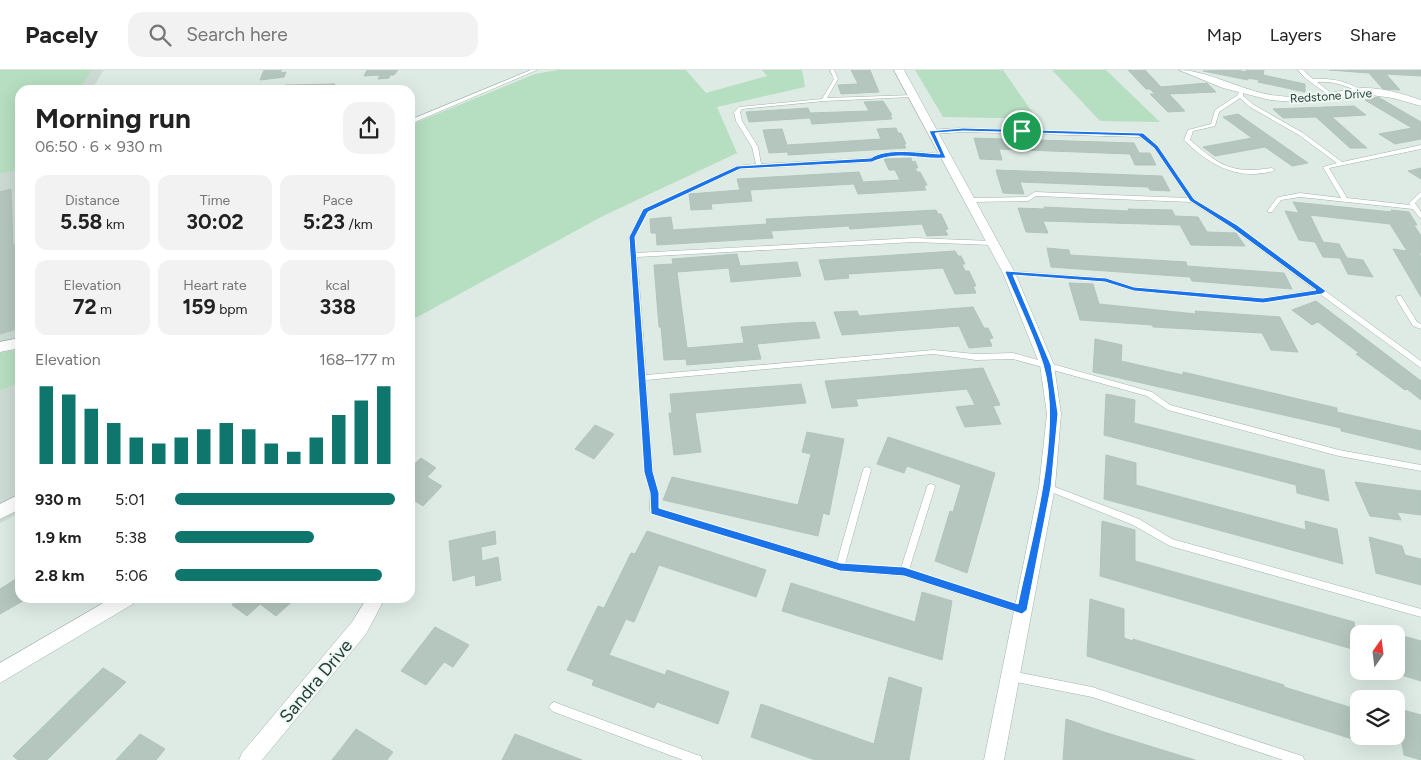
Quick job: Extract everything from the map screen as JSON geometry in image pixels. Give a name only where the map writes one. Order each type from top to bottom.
[{"type":"street","points":[[899,70],[944,156],[1009,272],[1047,365],[1054,414],[1047,487],[994,760]]},
{"type":"street","name":"Redstone Drive","points":[[1184,70],[1240,93],[1288,99],[1315,99],[1361,92],[1390,95],[1421,103]]},
{"type":"street","points":[[0,347],[15,344]]},
{"type":"street","points":[[0,512],[15,504]]},
{"type":"street","points":[[0,674],[118,603]]},
{"type":"street","name":"Sandra Drive","points":[[249,760],[359,628],[373,603]]},
{"type":"lane","points":[[415,120],[535,70]]},
{"type":"lane","points":[[824,100],[836,79],[832,70]]},
{"type":"lane","points":[[1300,70],[1333,96]]},
{"type":"lane","points":[[1312,81],[1342,82],[1361,92]]},
{"type":"lane","points":[[1272,170],[1251,174],[1226,170],[1215,164],[1187,140],[1191,130],[1213,125],[1217,111],[1240,93],[1252,106],[1301,134],[1340,163]]},
{"type":"lane","points":[[759,166],[755,147],[739,121],[737,112],[741,108],[824,100],[912,96]]},
{"type":"lane","points":[[931,132],[963,130],[1141,134],[1156,147],[1192,200],[1234,227],[1421,365]]},
{"type":"lane","points":[[1346,200],[1326,167],[1421,146]]},
{"type":"lane","points":[[944,156],[879,155],[872,160],[739,167],[645,211],[632,237],[649,472],[654,493],[654,511],[840,567],[904,572],[1022,610]]},
{"type":"lane","points":[[969,200],[1028,199],[1035,194],[1192,200]]},
{"type":"lane","points":[[1421,194],[1412,203],[1421,216]]},
{"type":"lane","points":[[1270,211],[1278,199],[1300,195],[1415,207]]},
{"type":"lane","points":[[633,255],[914,240],[992,243]]},
{"type":"lane","points":[[1009,272],[1106,280],[1134,289],[1263,300],[1322,291]]},
{"type":"lane","points":[[1399,298],[1415,324],[1421,328]]},
{"type":"lane","points":[[642,378],[933,352],[976,357],[1013,356],[1149,394],[1168,407],[1339,453],[1421,468]]},
{"type":"lane","points":[[840,567],[867,470]]},
{"type":"lane","points":[[904,572],[931,487]]},
{"type":"lane","points":[[1047,487],[1136,522],[1170,542],[1421,613]]},
{"type":"lane","points":[[1009,675],[1092,692],[1299,760]]},
{"type":"lane","points":[[554,707],[698,760]]},
{"type":"shaded area","points":[[0,70],[104,70],[94,85],[15,85],[15,516],[0,523]]},
{"type":"green space","points":[[0,70],[92,70],[82,85],[15,85],[15,171],[0,173]]},
{"type":"green space","points":[[558,70],[686,70],[706,93],[767,76],[762,70],[802,70],[805,87],[717,107],[737,153],[603,216],[415,318],[415,123],[535,74]]},
{"type":"green space","points":[[915,70],[1003,70],[1037,119],[943,117]]},
{"type":"green space","points":[[1052,70],[1106,70],[1160,122],[1100,121]]},
{"type":"green space","points":[[15,351],[15,385],[0,390],[0,353]]},
{"type":"building","points":[[264,70],[282,70],[280,73],[286,72],[284,77],[260,80]]},
{"type":"building","points":[[367,70],[398,70],[394,75],[390,75],[389,78],[378,79],[380,75],[364,76]]},
{"type":"building","points":[[851,70],[870,70],[879,92],[841,94],[838,85],[858,84]]},
{"type":"building","points":[[1128,70],[1145,70],[1161,87],[1207,83],[1216,92],[1169,94],[1185,111],[1168,112],[1150,94],[1155,94],[1150,89],[1146,89]]},
{"type":"building","points":[[1237,70],[1246,72],[1246,70],[1264,70],[1263,75],[1305,84],[1305,92],[1258,82],[1259,80],[1248,78],[1248,80],[1203,71]]},
{"type":"building","points":[[1329,70],[1421,70],[1421,76],[1386,74],[1400,90],[1383,89],[1369,73]]},
{"type":"building","points":[[335,84],[334,85],[285,85]]},
{"type":"building","points":[[1378,97],[1421,122],[1421,139],[1395,144],[1379,134],[1412,128],[1365,100]]},
{"type":"building","points":[[883,101],[892,115],[890,115],[892,119],[812,124],[810,118],[749,122],[746,112],[808,108],[810,113],[869,111],[864,102]]},
{"type":"building","points":[[1354,106],[1366,115],[1332,117],[1367,148],[1350,148],[1316,117],[1283,118],[1273,109]]},
{"type":"building","points":[[1238,114],[1308,163],[1292,166],[1265,147],[1215,156],[1203,147],[1252,138],[1223,117]]},
{"type":"building","points":[[896,128],[898,133],[901,133],[906,148],[788,155],[788,152],[769,153],[763,130],[782,129],[787,145],[881,139],[877,129]]},
{"type":"building","points":[[974,138],[1134,143],[1139,153],[1150,153],[1156,165],[1135,165],[1130,154],[999,149],[1002,160],[980,159]]},
{"type":"building","points":[[911,158],[912,162],[915,161],[918,168],[915,168],[917,172],[920,172],[927,185],[924,186],[926,190],[858,194],[854,184],[750,190],[752,201],[711,204],[712,209],[691,210],[689,194],[740,190],[737,179],[859,172],[863,182],[900,180],[895,170],[889,170],[884,159]]},
{"type":"building","points":[[1421,168],[1421,179],[1408,171]]},
{"type":"building","points":[[996,170],[1162,176],[1170,191],[1150,190],[1148,187],[1020,182],[1024,194],[1003,193]]},
{"type":"building","points":[[11,189],[13,245],[15,244],[15,330],[0,334],[0,192]]},
{"type":"building","points":[[1293,202],[1409,212],[1421,236],[1421,253],[1419,253],[1421,257],[1421,297],[1393,249],[1407,251],[1390,224],[1310,215],[1323,242],[1339,244],[1347,258],[1363,260],[1373,277],[1348,274],[1340,258],[1323,257],[1315,242],[1299,240],[1285,211],[1299,213]]},
{"type":"building","points":[[1044,207],[1129,211],[1128,209],[1172,210],[1175,216],[1198,217],[1207,232],[1236,233],[1245,246],[1191,245],[1180,225],[1043,221],[1048,233],[1026,232],[1018,208],[1045,209]]},
{"type":"building","points":[[936,210],[938,214],[941,214],[948,229],[945,230],[948,235],[927,236],[922,224],[850,229],[849,226],[771,231],[773,238],[657,245],[656,233],[651,233],[650,219],[671,217],[673,230],[767,224],[766,219]]},
{"type":"building","points":[[1047,248],[1069,250],[1070,255],[1186,262],[1187,266],[1284,273],[1292,289],[1192,281],[1190,277],[1051,267]]},
{"type":"building","points":[[955,251],[958,256],[961,256],[965,264],[962,264],[965,271],[969,271],[976,286],[973,286],[976,293],[955,294],[943,268],[848,274],[849,278],[825,280],[819,260]]},
{"type":"building","points":[[737,254],[740,266],[797,262],[801,276],[731,282],[729,268],[677,272],[687,348],[744,343],[741,327],[791,323],[815,322],[820,338],[757,344],[761,359],[687,365],[686,359],[664,360],[661,327],[659,327],[654,265],[673,264],[672,259]]},
{"type":"building","points":[[1069,283],[1093,284],[1099,304],[1196,314],[1195,311],[1280,317],[1298,352],[1271,350],[1262,333],[1153,327],[1152,325],[1080,320]]},
{"type":"building","points":[[1316,301],[1421,381],[1421,400],[1356,354],[1359,353],[1318,322],[1312,325],[1292,310]]},
{"type":"building","points":[[973,307],[984,328],[988,328],[993,338],[989,339],[992,346],[969,348],[959,326],[842,335],[834,312],[857,311],[859,316]]},
{"type":"building","points":[[1095,339],[1122,345],[1121,361],[1183,375],[1183,372],[1337,408],[1337,412],[1421,431],[1421,450],[1341,431],[1341,428],[1093,372]]},
{"type":"building","points":[[983,368],[1000,405],[993,406],[1001,424],[965,427],[956,407],[975,405],[967,389],[856,399],[858,406],[832,408],[825,381]]},
{"type":"building","points":[[801,384],[806,403],[695,413],[701,452],[674,455],[669,413],[672,413],[670,394]]},
{"type":"building","points":[[1106,394],[1135,400],[1134,423],[1324,470],[1329,501],[1297,493],[1296,485],[1104,435]]},
{"type":"building","points":[[595,425],[614,434],[594,459],[575,449]]},
{"type":"building","points":[[807,432],[844,439],[829,515],[823,513],[818,536],[663,500],[672,477],[798,505],[811,454],[802,452]]},
{"type":"building","points":[[888,437],[995,473],[967,573],[935,561],[950,511],[953,512],[961,485],[907,466],[904,473],[877,464]]},
{"type":"building","points":[[1106,455],[1136,463],[1136,485],[1306,530],[1305,521],[1337,529],[1343,564],[1104,499]]},
{"type":"building","points":[[421,458],[436,468],[427,477],[442,486],[423,506],[415,501],[415,463]]},
{"type":"building","points":[[1355,482],[1421,491],[1421,515],[1397,512],[1401,520],[1370,516]]},
{"type":"building","points":[[1102,521],[1135,530],[1135,561],[1354,622],[1355,625],[1350,625],[1350,648],[1100,576]]},
{"type":"building","points":[[495,531],[496,544],[481,547],[482,561],[498,557],[501,580],[476,586],[475,575],[453,581],[449,541]]},
{"type":"building","points":[[647,531],[766,570],[756,597],[659,565],[634,622],[626,619],[609,655],[665,675],[667,670],[729,692],[718,724],[657,702],[654,708],[592,685],[594,680],[567,670],[598,606],[604,608],[631,553],[635,554]]},
{"type":"building","points":[[1369,537],[1402,546],[1405,555],[1421,559],[1421,585],[1376,573]]},
{"type":"building","points":[[15,580],[15,603],[19,603],[0,614],[0,589]]},
{"type":"building","points":[[791,583],[915,622],[922,592],[952,601],[942,660],[782,611]]},
{"type":"building","points":[[1090,599],[1124,609],[1124,638],[1133,641],[1133,639],[1284,685],[1284,687],[1350,707],[1350,738],[1087,656]]},
{"type":"building","points":[[235,603],[290,603],[276,616],[260,604],[247,616],[232,605]]},
{"type":"building","points":[[435,627],[469,645],[453,667],[444,662],[426,685],[401,671]]},
{"type":"building","points":[[1405,637],[1421,641],[1421,681],[1405,676]]},
{"type":"building","points":[[103,668],[126,682],[47,760],[18,760],[13,756]]},
{"type":"building","points":[[889,677],[922,688],[909,760],[815,760],[751,737],[761,704],[874,744]]},
{"type":"building","points":[[1405,711],[1421,715],[1421,760],[1404,755],[1402,745],[1405,745]]},
{"type":"building","points":[[1066,719],[1104,732],[1195,760],[1063,760]]},
{"type":"building","points":[[356,729],[393,752],[387,760],[332,760]]},
{"type":"building","points":[[140,734],[165,749],[156,760],[116,760]]},
{"type":"building","points":[[515,734],[582,760],[502,760]]},
{"type":"route","points":[[963,130],[1022,131],[1141,134],[1156,147],[1192,200],[1234,227],[1322,291],[1263,300],[1134,289],[1106,280],[1009,272],[1047,365],[1054,414],[1047,487],[1022,610],[904,572],[840,567],[654,511],[654,493],[649,472],[632,237],[645,211],[739,167],[872,160],[879,155],[944,156],[931,132],[963,130]]}]
